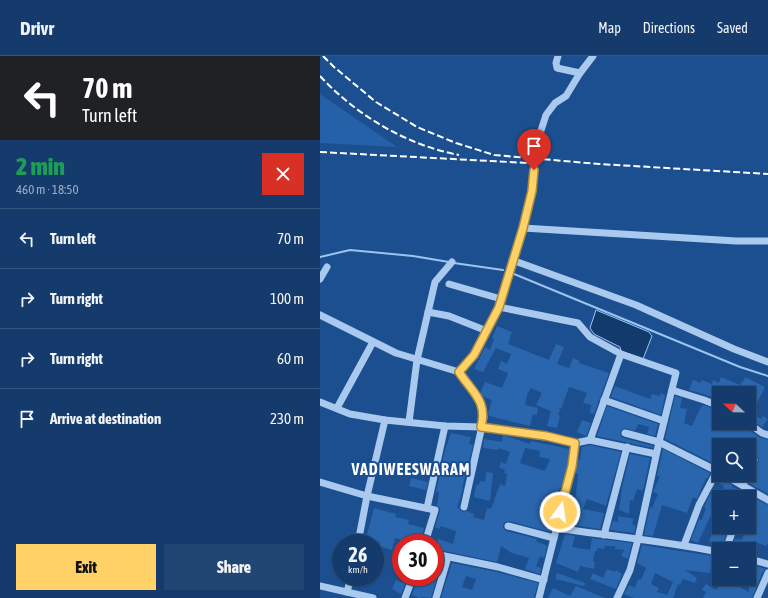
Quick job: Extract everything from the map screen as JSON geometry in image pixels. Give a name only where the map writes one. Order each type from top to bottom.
[{"type":"street","points":[[558,56],[556,63],[557,68],[580,73]]},
{"type":"street","points":[[459,372],[474,355],[500,303],[523,228],[532,191],[536,146],[546,115],[555,103],[566,96],[580,73],[593,56]]},
{"type":"street","points":[[523,228],[736,241],[768,241]]},
{"type":"street","points":[[512,260],[636,305],[734,349],[768,362]]},
{"type":"street","points":[[409,422],[417,360],[435,282],[452,262]]},
{"type":"street","points":[[320,279],[326,266]]},
{"type":"street","points":[[450,284],[500,303],[578,323],[590,337],[621,354],[676,373],[630,570],[617,598]]},
{"type":"street","points":[[428,312],[449,316],[487,331]]},
{"type":"street","points":[[320,315],[396,354],[459,372],[482,404],[484,417],[464,507]]},
{"type":"street","points":[[337,408],[373,342]]},
{"type":"street","points":[[590,440],[621,354]]},
{"type":"street","points":[[672,390],[712,403]]},
{"type":"street","points":[[604,400],[664,421]]},
{"type":"street","points":[[320,402],[350,414],[385,420],[446,426],[481,427],[546,436],[575,443],[590,440],[656,454]]},
{"type":"street","points":[[360,534],[385,420]]},
{"type":"street","points":[[427,508],[446,426]]},
{"type":"street","points":[[756,429],[768,435]]},
{"type":"street","points":[[625,433],[659,442],[712,469]]},
{"type":"street","points":[[539,598],[572,466],[575,443]]},
{"type":"street","points":[[604,535],[627,447]]},
{"type":"street","points":[[320,482],[367,496],[435,510],[428,534]]},
{"type":"street","points":[[684,545],[699,505],[714,482]]},
{"type":"street","points":[[736,482],[768,500]]},
{"type":"street","points":[[745,490],[746,482]]},
{"type":"street","points":[[508,526],[554,538]]},
{"type":"street","points":[[556,528],[684,545],[712,551]]},
{"type":"street","points":[[444,556],[498,567],[544,580]]},
{"type":"street","points":[[436,598],[448,557]]},
{"type":"street","points":[[756,561],[768,564]]},
{"type":"street","points":[[757,598],[768,573]]},
{"type":"street","points":[[320,586],[347,592],[357,596],[372,598]]},
{"type":"street","points":[[347,592],[348,586]]},
{"type":"street","points":[[405,598],[410,586]]},
{"type":"shaded area","points":[[320,94],[397,147],[320,143]]},
{"type":"shaded area","points":[[596,310],[649,332],[652,336],[643,359],[621,351],[620,347],[594,334],[590,328]]},
{"type":"building","points":[[497,326],[512,332],[508,344],[549,360],[556,344],[564,347],[557,364],[569,368],[573,358],[580,361],[579,363],[609,373],[594,414],[590,413],[591,405],[583,403],[587,393],[569,387],[561,409],[558,408],[560,410],[558,415],[560,416],[557,428],[547,426],[551,411],[536,405],[542,393],[531,388],[527,395],[525,405],[538,408],[537,415],[533,414],[530,426],[489,416],[488,413],[492,400],[480,394],[485,382],[502,388],[508,373],[498,369],[501,361],[507,364],[511,354],[496,348],[483,372],[474,369],[485,347],[490,350],[494,339],[492,338]]},
{"type":"building","points":[[721,377],[740,385],[745,377],[765,387],[756,405],[756,386],[712,386],[712,398],[689,390],[693,380],[701,383],[701,380],[712,384],[713,380],[719,383]]},
{"type":"building","points":[[615,386],[650,399],[652,394],[660,396],[661,393],[665,395],[661,415],[611,397]]},
{"type":"building","points":[[675,396],[682,398],[680,408],[687,409],[684,423],[692,426],[703,405],[712,408],[712,430],[749,430],[759,437],[768,440],[768,494],[749,483],[756,482],[756,466],[759,460],[756,456],[756,438],[712,438],[712,462],[665,439]]},
{"type":"building","points":[[607,406],[658,424],[655,436],[647,434],[649,427],[638,424],[635,431],[624,428],[620,432],[623,438],[653,446],[653,448],[597,436]]},
{"type":"building","points":[[756,416],[761,419],[763,416],[768,419],[762,427],[756,423]]},
{"type":"building","points":[[582,420],[591,423],[586,436],[577,432]]},
{"type":"building","points":[[451,433],[471,437],[469,444],[473,445],[457,507],[463,512],[467,511],[474,514],[473,517],[484,520],[487,508],[491,509],[500,484],[505,486],[507,474],[504,473],[505,470],[499,467],[501,462],[506,464],[510,452],[499,448],[498,450],[483,448],[484,439],[502,442],[503,435],[530,444],[531,441],[569,449],[563,483],[558,492],[560,493],[550,532],[509,521],[505,522],[503,525],[503,528],[506,531],[537,539],[536,541],[547,546],[544,558],[540,556],[536,566],[541,568],[540,574],[525,569],[529,558],[512,553],[501,546],[497,562],[444,551],[444,541],[453,544],[456,531],[441,526],[439,529],[435,527],[440,511],[440,508],[437,506],[439,492],[436,492],[445,450]],"holes":[[[525,448],[540,451],[539,457],[550,459],[545,471],[520,463]]]},
{"type":"building","points":[[590,445],[621,452],[606,506],[587,499],[583,509],[604,513],[600,529],[567,524],[570,507],[572,507],[576,494],[578,474],[575,473],[578,460],[580,460],[582,447]]},
{"type":"building","points":[[663,449],[710,473],[708,478],[706,478],[697,499],[693,497],[687,513],[662,505],[653,536],[644,535],[650,507],[652,508],[658,494],[653,492],[660,476],[657,476]]},
{"type":"building","points":[[630,454],[650,458],[643,491],[637,489],[633,501],[630,500],[629,514],[619,510],[622,488]]},
{"type":"building","points":[[486,472],[493,473],[490,501],[474,497],[476,485],[479,485],[480,481],[485,482]]},
{"type":"building","points":[[411,478],[428,482],[426,490],[409,486]]},
{"type":"building","points":[[717,482],[727,482],[732,485],[732,487],[739,490],[723,490],[724,486]]},
{"type":"building","points":[[710,494],[712,495],[712,512],[698,543],[691,540],[699,519],[702,520],[706,508],[704,507]]},
{"type":"building","points":[[756,499],[768,505],[768,543],[766,546],[756,542],[734,542],[735,539],[742,540],[744,534],[756,534]]},
{"type":"building","points":[[374,508],[396,514],[395,517],[409,520],[408,524],[424,528],[422,534],[392,534],[392,550],[384,548],[384,534],[367,534]]},
{"type":"building","points":[[618,516],[634,519],[632,524],[636,526],[634,533],[610,530],[613,521],[618,522]]},
{"type":"building","points":[[712,533],[726,534],[723,542],[709,542]]},
{"type":"building","points":[[565,534],[575,536],[572,547],[590,550],[592,538],[632,543],[628,559],[621,556],[624,550],[615,549],[615,546],[605,546],[604,549],[597,548],[593,561],[595,562],[594,569],[580,566],[578,572],[556,563]]},
{"type":"building","points":[[642,545],[712,556],[710,573],[685,570],[697,578],[695,583],[683,579],[680,585],[678,584],[673,598],[634,598],[624,594],[629,585],[635,588],[638,579],[641,580],[646,568],[637,563]],"holes":[[[655,573],[673,582],[667,595],[657,592],[659,588],[651,584]]]},
{"type":"building","points":[[452,563],[497,572],[538,583],[534,598],[441,598]],"holes":[[[466,576],[476,579],[472,590],[462,587]]]},
{"type":"building","points":[[756,566],[766,569],[763,571],[752,598],[703,598],[706,592],[702,590],[706,584],[716,590],[719,586],[737,586],[749,592],[749,586],[756,586]]},
{"type":"building","points":[[607,569],[615,572],[616,570],[622,574],[616,589],[590,579],[593,573],[603,578]]},
{"type":"building","points":[[557,573],[585,583],[584,586],[555,579]]},
{"type":"building","points":[[393,586],[404,586],[401,594],[392,589]]},
{"type":"building","points":[[415,586],[434,586],[431,598],[419,598],[412,595]]},
{"type":"building","points":[[576,586],[605,598],[548,598],[553,588],[570,596]]},
{"type":"waterway","points":[[320,257],[350,250],[413,256],[449,262]]},
{"type":"waterway","points":[[454,263],[503,270]]},
{"type":"waterway","points":[[514,274],[740,367],[768,376]]},
{"type":"railway","points":[[323,56],[376,102],[417,127],[456,143],[494,155],[599,164],[768,174]]},
{"type":"railway","points":[[320,76],[349,103],[383,126],[420,144],[459,155]]},
{"type":"railway","points":[[320,152],[528,163]]},
{"type":"district","name":"VADIWEESWARAM","points":[[411,469]]},
{"type":"route","points":[[534,170],[532,191],[523,228],[512,260],[499,307],[474,355],[459,372],[482,404],[484,417],[481,427],[546,436],[575,443],[572,466],[560,512]]}]
